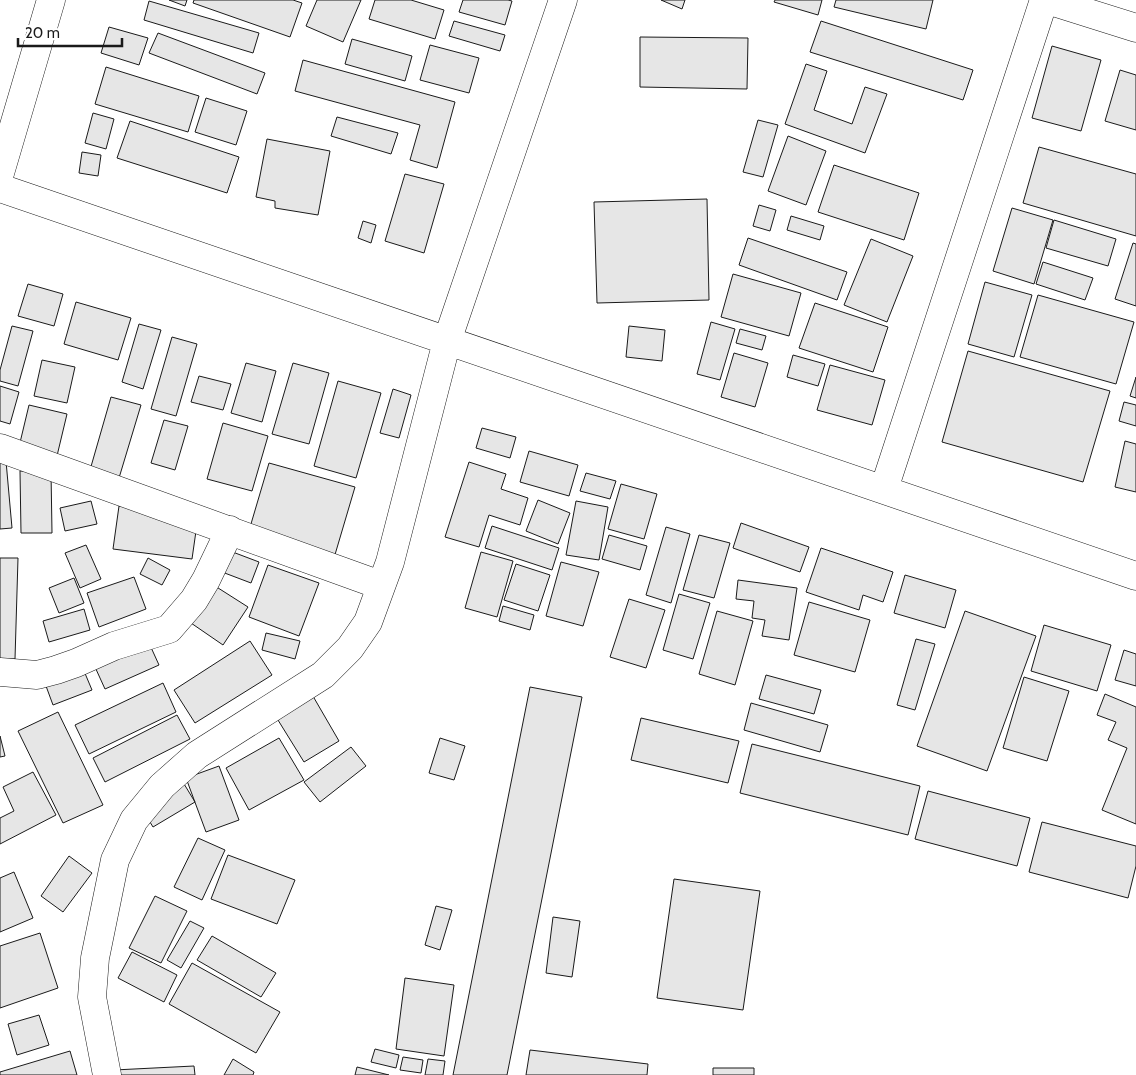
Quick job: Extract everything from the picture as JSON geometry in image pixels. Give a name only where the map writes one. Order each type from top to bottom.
[{"type":"street","points":[[0,173],[51,0]]},
{"type":"street","points":[[107,1075],[92,997],[95,958],[104,906],[115,860],[134,820],[162,786],[197,755],[323,676],[350,648],[368,622],[390,562],[447,341],[563,0]]},
{"type":"street","points":[[884,489],[1046,0],[1136,28]]},
{"type":"street","points":[[0,188],[1136,576]]},
{"type":"street","points":[[0,448],[380,585]]},
{"type":"street","points":[[0,672],[37,675],[76,663],[114,646],[169,629],[194,600],[206,580],[230,530]]},
{"type":"building","points":[[169,0],[187,0],[185,6]]},
{"type":"building","points":[[194,0],[293,0],[302,3],[290,37],[193,3]]},
{"type":"building","points":[[317,0],[361,0],[343,42],[306,26]]},
{"type":"building","points":[[375,0],[411,0],[444,10],[435,39],[369,19]]},
{"type":"building","points":[[463,0],[512,1],[505,25],[459,12]]},
{"type":"building","points":[[661,0],[685,0],[682,9]]},
{"type":"building","points":[[775,0],[822,0],[818,15],[774,2]]},
{"type":"building","points":[[836,0],[933,0],[926,29],[834,7]]},
{"type":"building","points":[[149,1],[259,33],[253,53],[144,20]]},
{"type":"building","points":[[454,21],[505,35],[500,51],[449,36]]},
{"type":"building","points":[[821,21],[973,70],[963,100],[810,52]]},
{"type":"building","points":[[109,27],[148,38],[139,65],[101,53]]},
{"type":"building","points":[[158,33],[265,73],[257,94],[149,53]]},
{"type":"building","points":[[640,37],[748,38],[747,89],[640,87]]},
{"type":"building","points":[[352,39],[412,56],[405,81],[345,64]]},
{"type":"building","points":[[430,45],[479,58],[469,93],[420,80]]},
{"type":"building","points":[[1052,46],[1101,60],[1081,131],[1032,118]]},
{"type":"building","points":[[303,60],[455,102],[437,168],[410,160],[420,125],[295,91]]},
{"type":"building","points":[[806,64],[827,71],[814,110],[852,124],[865,87],[887,94],[865,153],[785,124]]},
{"type":"building","points":[[106,67],[199,96],[188,132],[95,104]]},
{"type":"building","points":[[1120,70],[1136,75],[1136,130],[1105,121]]},
{"type":"building","points":[[206,98],[247,111],[236,145],[195,132]]},
{"type":"building","points":[[93,113],[114,119],[106,149],[85,143]]},
{"type":"building","points":[[337,117],[398,133],[391,154],[331,136]]},
{"type":"building","points":[[758,120],[778,125],[763,177],[743,172]]},
{"type":"building","points":[[130,121],[239,157],[227,193],[117,158]]},
{"type":"building","points":[[788,136],[826,151],[806,205],[768,191]]},
{"type":"building","points":[[267,139],[330,151],[318,215],[275,208],[275,201],[256,197]]},
{"type":"building","points":[[1039,147],[1136,174],[1136,236],[1023,203]]},
{"type":"building","points":[[82,152],[101,155],[98,176],[79,173]]},
{"type":"building","points":[[834,165],[919,193],[904,240],[818,212]]},
{"type":"building","points":[[405,174],[444,184],[424,253],[385,241]]},
{"type":"building","points":[[707,199],[709,300],[597,303],[594,202]]},
{"type":"building","points":[[759,205],[776,210],[770,231],[753,226]]},
{"type":"building","points":[[1012,208],[1053,220],[1034,284],[993,271]]},
{"type":"building","points":[[791,216],[824,226],[820,240],[787,230]]},
{"type":"building","points":[[1054,220],[1116,239],[1108,266],[1046,248]]},
{"type":"building","points":[[363,221],[376,225],[371,243],[358,238]]},
{"type":"building","points":[[748,238],[847,272],[837,300],[739,265]]},
{"type":"building","points":[[871,239],[913,256],[887,322],[844,305]]},
{"type":"building","points":[[1133,243],[1136,244],[1136,306],[1115,299]]},
{"type":"building","points":[[1043,262],[1093,278],[1085,300],[1036,284]]},
{"type":"building","points":[[733,274],[801,293],[789,336],[721,317]]},
{"type":"building","points":[[985,282],[1032,295],[1014,357],[968,344]]},
{"type":"building","points":[[28,284],[63,294],[54,326],[18,316]]},
{"type":"building","points":[[1038,295],[1134,322],[1116,384],[1020,357]]},
{"type":"building","points":[[76,302],[131,318],[118,360],[64,344]]},
{"type":"building","points":[[815,303],[888,327],[873,372],[799,348]]},
{"type":"building","points":[[711,322],[735,329],[720,380],[697,374]]},
{"type":"building","points":[[139,324],[161,330],[143,389],[122,382]]},
{"type":"building","points":[[12,326],[33,331],[18,386],[0,381],[0,370]]},
{"type":"building","points":[[629,326],[665,330],[662,361],[626,357]]},
{"type":"building","points":[[740,329],[766,336],[762,350],[736,343]]},
{"type":"building","points":[[172,337],[197,344],[176,416],[151,409]]},
{"type":"building","points":[[968,351],[1110,391],[1083,482],[942,442]]},
{"type":"building","points":[[734,353],[768,363],[755,407],[721,397]]},
{"type":"building","points":[[793,355],[825,364],[818,386],[787,377]]},
{"type":"building","points":[[42,360],[75,367],[67,403],[34,396]]},
{"type":"building","points":[[246,363],[276,371],[262,422],[231,413]]},
{"type":"building","points":[[293,363],[329,373],[309,444],[272,434]]},
{"type":"building","points":[[830,365],[885,380],[872,425],[817,410]]},
{"type":"building","points":[[199,376],[231,384],[223,410],[191,402]]},
{"type":"building","points":[[1136,377],[1136,398],[1130,396]]},
{"type":"building","points":[[338,381],[381,393],[356,478],[314,466]]},
{"type":"building","points":[[0,386],[19,392],[10,424],[0,421]]},
{"type":"building","points":[[393,389],[411,395],[399,438],[380,433]]},
{"type":"building","points":[[111,397],[141,405],[119,478],[90,470]]},
{"type":"building","points":[[1124,402],[1136,405],[1136,426],[1119,421]]},
{"type":"building","points":[[29,405],[67,414],[56,460],[18,451]]},
{"type":"building","points":[[164,420],[188,426],[175,470],[151,463]]},
{"type":"building","points":[[223,423],[268,436],[252,491],[207,479]]},
{"type":"building","points":[[482,428],[516,437],[510,458],[476,448]]},
{"type":"building","points":[[1125,441],[1136,444],[1136,492],[1115,487]]},
{"type":"building","points":[[529,451],[578,465],[569,496],[520,482]]},
{"type":"building","points":[[0,461],[6,461],[12,528],[0,529]]},
{"type":"building","points":[[469,462],[506,474],[501,489],[528,498],[520,525],[489,515],[479,547],[445,537]]},
{"type":"building","points":[[269,463],[355,487],[334,558],[248,534]]},
{"type":"building","points":[[20,471],[51,471],[52,533],[21,533]]},
{"type":"building","points":[[586,473],[616,481],[610,499],[580,491]]},
{"type":"building","points":[[621,484],[657,494],[644,539],[608,529]]},
{"type":"building","points":[[538,500],[570,513],[558,544],[526,531]]},
{"type":"building","points":[[91,501],[97,524],[65,531],[60,508]]},
{"type":"building","points":[[576,501],[608,507],[599,560],[566,555]]},
{"type":"building","points":[[119,506],[198,517],[192,559],[113,549]]},
{"type":"building","points":[[741,523],[809,547],[800,572],[733,548]]},
{"type":"building","points":[[492,526],[559,548],[552,570],[485,548]]},
{"type":"building","points":[[666,527],[690,534],[671,603],[646,595]]},
{"type":"building","points":[[609,535],[647,546],[640,570],[602,559]]},
{"type":"building","points":[[699,535],[730,543],[714,598],[683,590]]},
{"type":"building","points":[[86,545],[101,579],[80,588],[65,553]]},
{"type":"building","points":[[821,548],[893,572],[883,602],[863,595],[859,610],[806,592]]},
{"type":"building","points":[[230,551],[259,562],[251,583],[222,572]]},
{"type":"building","points":[[481,552],[513,561],[497,617],[465,608]]},
{"type":"building","points":[[0,558],[18,558],[15,659],[0,659]]},
{"type":"building","points":[[148,558],[170,570],[162,585],[140,574]]},
{"type":"building","points":[[561,562],[599,572],[583,626],[546,616]]},
{"type":"building","points":[[516,564],[550,575],[538,611],[504,600]]},
{"type":"building","points":[[268,565],[319,583],[299,636],[249,617]]},
{"type":"building","points":[[905,575],[956,590],[945,628],[894,613]]},
{"type":"building","points":[[134,577],[146,609],[99,627],[87,593]]},
{"type":"building","points":[[74,578],[84,603],[59,613],[49,588]]},
{"type":"building","points":[[738,580],[797,588],[789,640],[762,636],[765,620],[752,618],[754,601],[736,599]]},
{"type":"building","points":[[215,586],[248,607],[223,645],[191,623]]},
{"type":"building","points":[[679,594],[710,603],[693,659],[663,650]]},
{"type":"building","points":[[629,599],[665,610],[646,668],[610,657]]},
{"type":"building","points":[[809,602],[870,620],[855,672],[794,655]]},
{"type":"building","points":[[503,606],[534,615],[530,630],[499,621]]},
{"type":"building","points":[[84,609],[90,630],[49,642],[43,621]]},
{"type":"building","points":[[717,611],[753,621],[735,685],[699,674]]},
{"type":"building","points":[[965,611],[1036,636],[987,771],[917,746]]},
{"type":"building","points":[[1044,625],[1111,645],[1097,691],[1031,671]]},
{"type":"building","points":[[266,633],[300,641],[295,659],[262,650]]},
{"type":"building","points":[[916,639],[935,644],[915,710],[897,705]]},
{"type":"building","points":[[250,641],[272,675],[195,723],[174,690]]},
{"type":"building","points":[[149,643],[159,665],[105,689],[95,667]]},
{"type":"building","points":[[1124,650],[1136,654],[1136,686],[1115,680]]},
{"type":"building","points":[[84,671],[92,690],[53,705],[46,686]]},
{"type":"building","points":[[766,675],[821,690],[814,714],[759,699]]},
{"type":"building","points":[[1024,677],[1069,691],[1047,761],[1003,748]]},
{"type":"building","points":[[163,683],[176,712],[89,754],[75,725]]},
{"type":"building","points":[[530,687],[582,697],[507,1075],[453,1075]]},
{"type":"building","points":[[310,691],[339,741],[304,762],[273,712]]},
{"type":"building","points":[[1105,694],[1136,707],[1136,824],[1102,810],[1127,748],[1108,740],[1116,722],[1097,715]]},
{"type":"building","points":[[751,703],[828,725],[820,752],[744,730]]},
{"type":"building","points":[[58,712],[103,805],[63,823],[18,731]]},
{"type":"building","points":[[177,715],[190,739],[105,782],[93,758]]},
{"type":"building","points":[[641,718],[739,741],[728,783],[631,760]]},
{"type":"building","points":[[0,736],[5,756],[0,757]]},
{"type":"building","points":[[279,738],[304,780],[249,810],[226,768]]},
{"type":"building","points":[[440,738],[465,746],[454,780],[429,773]]},
{"type":"building","points":[[752,744],[920,786],[908,835],[740,793]]},
{"type":"building","points":[[351,747],[366,766],[320,802],[304,782]]},
{"type":"building","points":[[219,766],[239,820],[206,832],[186,778]]},
{"type":"building","points":[[33,772],[56,815],[0,844],[0,818],[14,811],[3,787]]},
{"type":"building","points":[[178,774],[195,802],[153,827],[136,799]]},
{"type":"building","points":[[928,791],[1030,818],[1017,866],[915,839]]},
{"type":"building","points":[[1042,822],[1136,846],[1136,866],[1128,898],[1029,872]]},
{"type":"building","points":[[198,838],[225,850],[202,900],[174,887]]},
{"type":"building","points":[[228,855],[295,880],[277,924],[211,899]]},
{"type":"building","points":[[69,856],[92,873],[63,912],[41,896]]},
{"type":"building","points":[[14,872],[33,918],[0,932],[0,878]]},
{"type":"building","points":[[674,879],[760,891],[743,1010],[657,998]]},
{"type":"building","points":[[155,896],[187,911],[161,963],[129,948]]},
{"type":"building","points":[[436,906],[452,910],[440,950],[425,945]]},
{"type":"building","points":[[553,917],[580,921],[572,977],[546,973]]},
{"type":"building","points":[[190,921],[204,928],[181,968],[167,960]]},
{"type":"building","points":[[40,933],[58,988],[0,1008],[0,946]]},
{"type":"building","points":[[212,936],[276,973],[261,997],[197,960]]},
{"type":"building","points":[[132,952],[177,975],[164,1002],[118,978]]},
{"type":"building","points":[[192,963],[280,1012],[256,1053],[169,1004]]},
{"type":"building","points":[[405,978],[454,985],[444,1056],[396,1049]]},
{"type":"building","points":[[39,1015],[49,1045],[17,1055],[8,1024]]},
{"type":"building","points":[[375,1049],[399,1055],[396,1068],[371,1062]]},
{"type":"building","points":[[530,1050],[648,1064],[647,1075],[526,1075]]},
{"type":"building","points":[[70,1051],[77,1075],[0,1075],[0,1072]]},
{"type":"building","points":[[403,1057],[423,1060],[421,1073],[400,1070]]},
{"type":"building","points":[[233,1059],[254,1072],[253,1075],[224,1075]]},
{"type":"building","points":[[428,1059],[445,1061],[443,1075],[425,1075]]},
{"type":"building","points":[[194,1066],[195,1075],[114,1075],[114,1070]]},
{"type":"building","points":[[357,1067],[389,1075],[355,1075]]},
{"type":"building","points":[[713,1068],[754,1068],[754,1075],[713,1075]]}]
